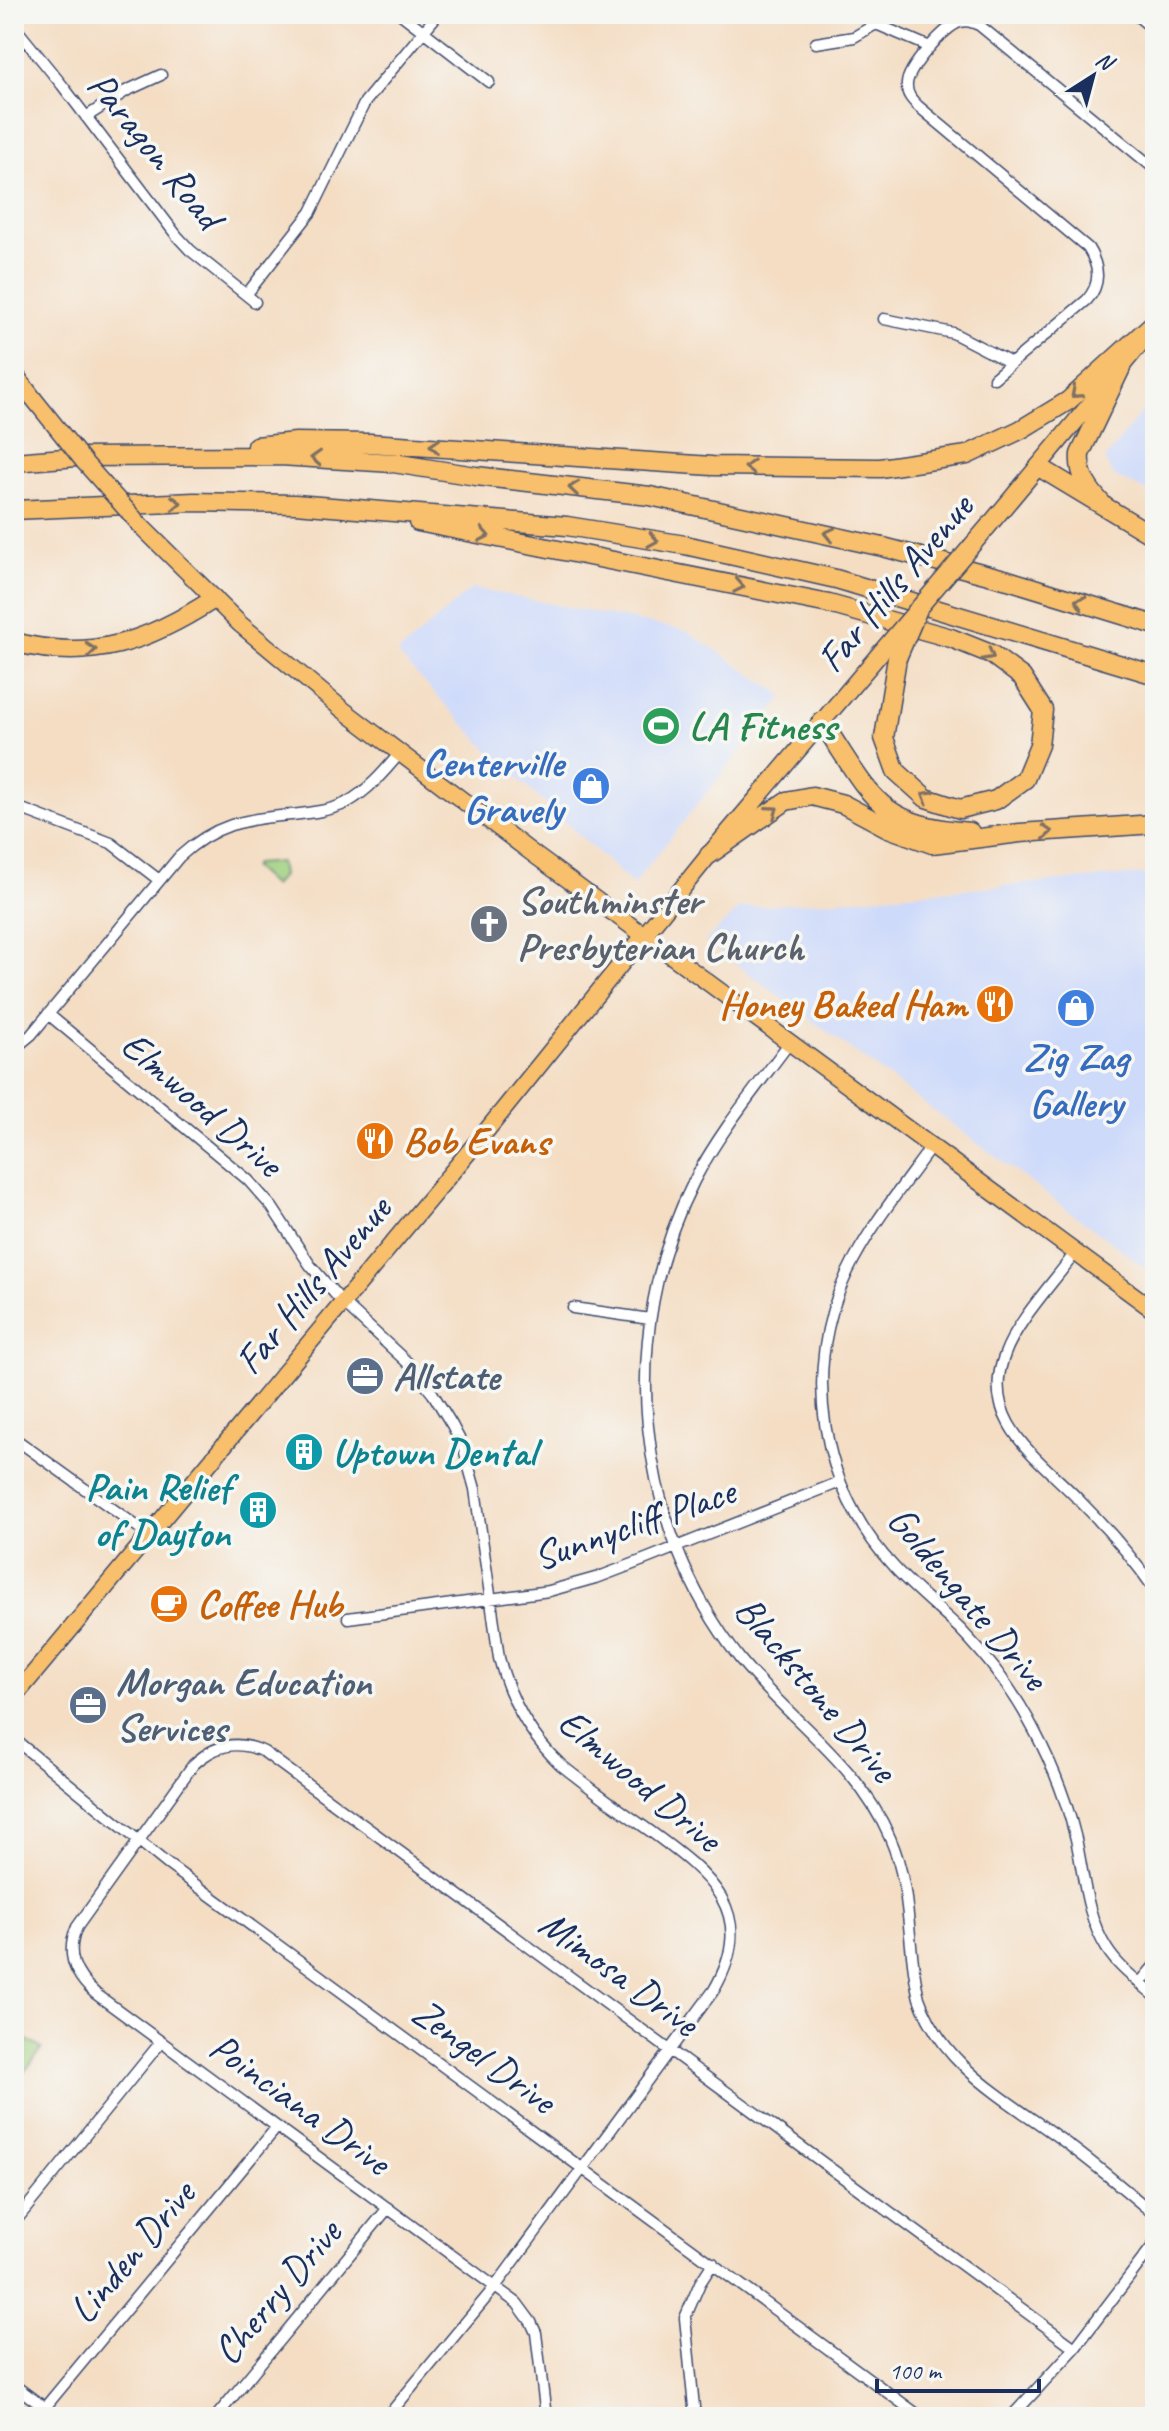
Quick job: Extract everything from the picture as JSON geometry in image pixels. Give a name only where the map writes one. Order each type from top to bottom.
[{"type":"highway","points":[[157,457],[296,442],[370,443],[712,466],[880,468],[967,455],[1020,430],[1068,401],[1155,324]]},
{"type":"highway","points":[[1104,506],[1084,479],[1079,466],[1080,454],[1121,368]]},
{"type":"highway","points":[[14,462],[77,457],[280,456],[393,463],[650,496],[883,547],[1008,580],[1155,625]]},
{"type":"highway","points":[[1039,467],[1155,537]]},
{"type":"highway","points":[[14,510],[194,502],[295,504],[567,526],[685,545],[836,579],[1155,675]]},
{"type":"highway","points":[[352,510],[829,604],[951,638],[991,654],[1022,677],[1043,710],[1039,745],[1025,779],[996,800],[960,809],[926,798],[896,771],[884,738],[890,655],[918,609]]},
{"type":"highway","points":[[14,642],[52,650],[107,648],[151,634],[214,599]]},
{"type":"highway","points":[[822,722],[874,799],[897,817],[929,827],[1006,835]]},
{"type":"highway","points":[[709,855],[786,801],[812,796],[843,804],[888,828],[932,844],[1155,824]]},
{"type":"main road","name":"Far Hills Avenue","points":[[918,609],[1155,324]]},
{"type":"main road","points":[[14,373],[85,463],[141,526],[214,599],[307,681],[1155,1311]]},
{"type":"main road","name":"Far Hills Avenue","points":[[14,1697],[487,1130],[709,855],[822,722],[890,655]]},
{"type":"street","points":[[401,14],[489,82]]},
{"type":"street","points":[[246,295],[311,212],[365,102],[438,14]]},
{"type":"street","points":[[875,14],[881,25]]},
{"type":"street","points":[[1135,14],[1147,24],[1155,24]]},
{"type":"street","points":[[994,378],[1087,300],[1096,286],[1097,268],[1088,248],[910,97],[907,89],[909,75],[930,47],[956,23],[970,21],[979,25],[1155,169]]},
{"type":"street","points":[[816,43],[854,37],[870,26],[881,25],[930,47]]},
{"type":"street","name":"Paragon Road","points":[[14,26],[177,236],[255,302]]},
{"type":"street","points":[[86,117],[126,91],[161,75]]},
{"type":"street","points":[[884,319],[953,333],[1011,363]]},
{"type":"street","points":[[14,1049],[48,1014],[159,880],[192,845],[237,822],[300,814],[344,804],[370,786],[400,753]]},
{"type":"street","points":[[14,806],[104,839],[159,880]]},
{"type":"street","name":"Elmwood Drive","points":[[48,1014],[248,1180],[272,1207],[310,1265],[342,1302],[408,1363],[433,1394],[452,1425],[467,1459],[475,1489],[497,1648],[504,1679],[524,1722],[561,1765],[693,1863],[712,1882],[726,1907],[731,1942],[724,1972],[495,2287],[387,2417]]},
{"type":"street","name":"Blackstone Drive","points":[[790,1042],[723,1132],[693,1183],[669,1242],[650,1319],[645,1380],[648,1434],[656,1483],[676,1547],[696,1591],[739,1657],[842,1763],[866,1791],[879,1815],[891,1839],[905,1886],[919,1998],[942,2045],[965,2069],[1074,2148],[1155,2215]]},
{"type":"street","name":"Goldengate Drive","points":[[931,1147],[853,1261],[831,1315],[824,1347],[821,1391],[827,1439],[840,1482],[876,1545],[900,1573],[965,1636],[1018,1703],[1050,1762],[1063,1795],[1076,1840],[1091,1915],[1099,1934],[1121,1966],[1155,1996]]},
{"type":"street","points":[[1075,1253],[1006,1350],[999,1379],[1000,1402],[1019,1442],[1111,1532],[1155,1590]]},
{"type":"street","points":[[573,1308],[650,1319]]},
{"type":"street","points":[[14,1438],[149,1535]]},
{"type":"street","name":"Sunnycliff Place","points":[[348,1618],[492,1600],[575,1584],[840,1482]]},
{"type":"street","name":"Zengel Drive","points":[[14,1739],[138,1841],[921,2417]]},
{"type":"street","name":"Mimosa Drive","points":[[138,1841],[203,1755],[233,1744],[254,1748],[1075,2348]]},
{"type":"street","name":"Poinciana Drive","points":[[138,1841],[77,1927],[71,1959],[85,1984],[525,2312],[536,2333],[546,2417]]},
{"type":"street","points":[[1140,1983],[1155,1965]]},
{"type":"street","points":[[14,2223],[161,2042]]},
{"type":"street","name":"Linden Drive","points":[[37,2417],[277,2127]]},
{"type":"street","name":"Cherry Drive","points":[[216,2417],[388,2208]]},
{"type":"street","points":[[1011,2417],[1075,2348],[1155,2243]]},
{"type":"street","points":[[695,2417],[685,2318],[700,2283],[713,2263]]},
{"type":"street","points":[[14,2385],[57,2417]]},
{"type":"shaded area","points":[[1155,393],[1155,495],[1113,476],[1105,460]]},
{"type":"shaded area","points":[[472,588],[687,631],[784,696],[633,885],[499,761],[397,654]]},
{"type":"shaded area","points":[[1155,873],[1155,1275],[705,941],[740,908]]},
{"type":"green space","points":[[280,862],[282,876],[273,886],[252,867],[255,864]]},
{"type":"green space","points":[[14,2032],[42,2049],[14,2085]]},
{"type":"place","name":"LA Fitness","points":[[661,726]]},
{"type":"place","name":"Centerville Gravely","points":[[591,786]]},
{"type":"place","name":"Southminster Presbyterian Church","points":[[489,924]]},
{"type":"place","name":"Honey Baked Ham","points":[[995,1004]]},
{"type":"place","name":"Zig Zag Gallery","points":[[1076,1008]]},
{"type":"place","name":"Bob Evans","points":[[375,1141]]},
{"type":"place","name":"Allstate","points":[[365,1376]]},
{"type":"place","name":"Uptown Dental","points":[[304,1452]]},
{"type":"place","name":"Pain Relief of Dayton","points":[[258,1510]]},
{"type":"place","name":"Coffee Hub","points":[[169,1604]]},
{"type":"place","name":"Morgan Education Services","points":[[88,1705]]}]
